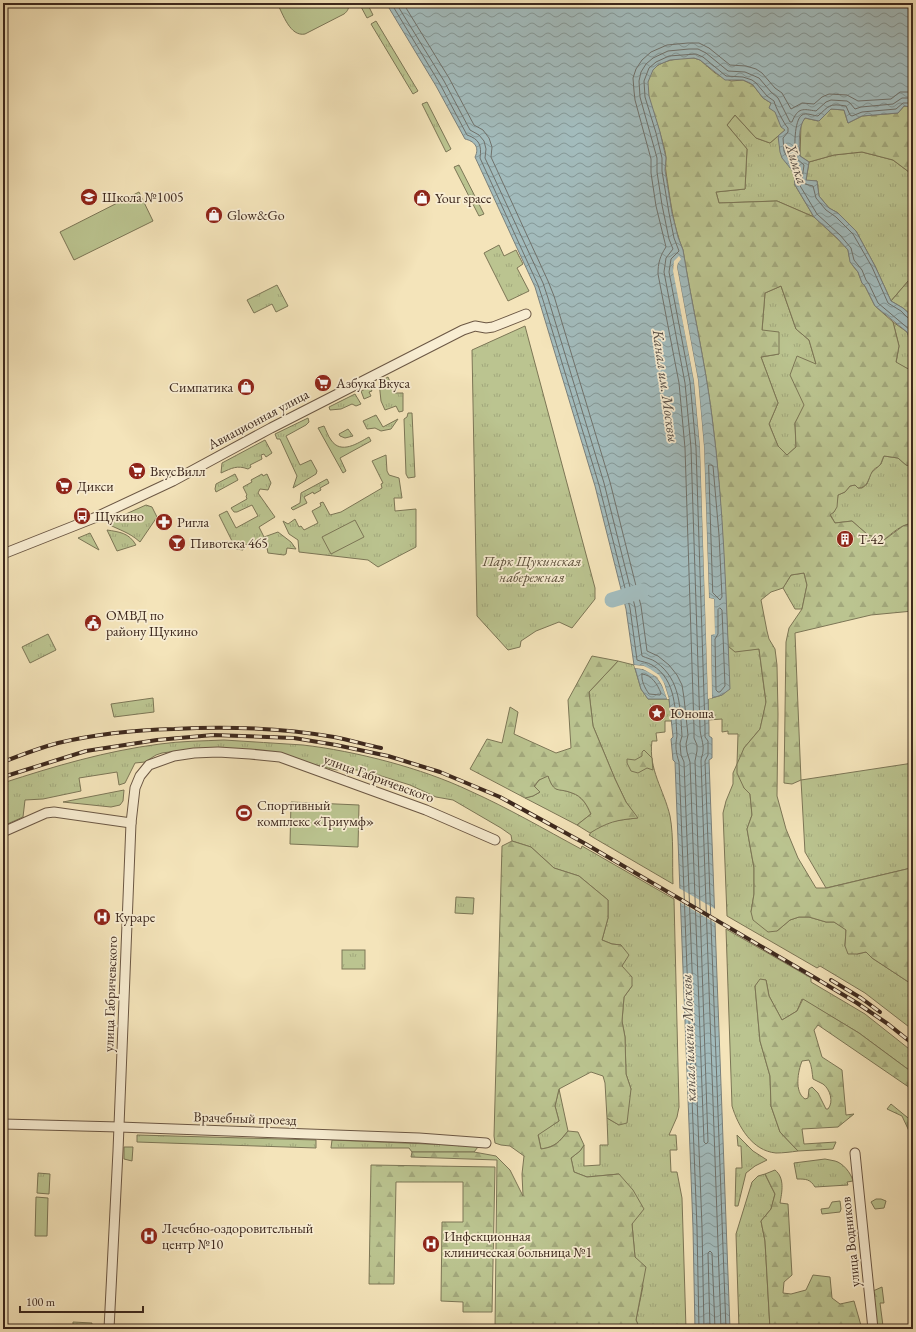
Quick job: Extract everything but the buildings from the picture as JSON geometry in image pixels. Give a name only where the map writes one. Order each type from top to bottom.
[{"type":"street","name":"Авиационная улица","points":[[3,554],[94,518],[159,487],[463,330],[475,326],[486,328],[492,327],[526,314]]},
{"type":"street","name":"улица Габричевского","points":[[109,1329],[119,1127],[131,823],[135,788],[140,776],[149,765],[174,756],[194,753],[218,752],[280,757],[426,810],[495,840]]},
{"type":"street","points":[[3,832],[46,813],[54,812],[131,823]]},
{"type":"street","name":"Врачебный проезд","points":[[3,1124],[419,1138],[486,1143]]},
{"type":"street","name":"улица Водников","points":[[855,1153],[873,1329]]},
{"type":"green space","points":[[277,3],[349,3],[349,6],[344,14],[305,34],[300,34],[295,32],[288,24]]},
{"type":"green space","points":[[359,3],[367,3],[373,15],[367,18]]},
{"type":"green space","points":[[376,21],[418,91],[413,94],[371,24]]},
{"type":"green space","points":[[683,58],[694,58],[700,60],[715,73],[731,81],[743,80],[753,85],[763,98],[771,103],[785,130],[770,143],[756,138],[735,115],[727,125],[747,149],[745,189],[716,192],[719,203],[777,201],[814,217],[848,250],[853,266],[858,272],[862,283],[875,306],[893,322],[899,346],[896,362],[910,370],[913,374],[913,467],[906,465],[898,458],[884,456],[880,465],[873,471],[866,485],[861,488],[858,488],[855,485],[850,486],[845,492],[838,495],[837,507],[830,515],[835,523],[852,521],[868,535],[884,540],[903,526],[913,523],[913,611],[871,615],[795,633],[801,780],[792,784],[784,783],[786,642],[789,628],[802,609],[807,585],[804,573],[791,575],[783,588],[771,592],[761,600],[769,639],[775,649],[777,665],[777,796],[786,829],[798,858],[816,888],[827,888],[911,868],[913,878],[913,985],[872,958],[866,952],[848,954],[845,946],[846,930],[834,922],[826,922],[809,917],[799,917],[790,920],[777,931],[768,932],[753,920],[751,912],[754,894],[754,868],[747,829],[752,815],[750,794],[744,788],[737,773],[737,764],[744,748],[760,729],[766,702],[759,649],[735,652],[728,646],[720,503],[709,396],[683,250],[672,212],[665,151],[648,89],[649,76],[655,68],[663,62]],"holes":[[[781,286],[796,329],[809,340],[816,364],[797,356],[790,375],[804,405],[795,423],[796,447],[787,455],[778,446],[769,424],[778,403],[761,357],[779,354],[779,332],[762,330],[765,293]]]},
{"type":"green space","points":[[427,102],[451,149],[446,152],[422,104]]},
{"type":"green space","points":[[904,106],[913,107],[913,175],[893,160],[862,152],[834,155],[809,162],[800,156],[801,123],[805,118],[818,121],[831,109],[844,110],[848,123],[862,116],[898,113]]},
{"type":"green space","points":[[735,115],[756,138],[770,143],[778,136],[787,163],[794,173],[795,185],[814,217],[777,201],[719,203],[716,192],[745,189],[747,149],[727,125]]},
{"type":"green space","points":[[862,152],[893,160],[913,175],[913,227],[910,235],[909,280],[891,301],[875,266],[856,231],[838,213],[829,208],[819,196],[817,181],[806,181],[809,162],[834,155]]},
{"type":"green space","points":[[459,165],[484,214],[479,216],[454,167]]},
{"type":"green space","points":[[139,192],[153,221],[74,260],[60,232]]},
{"type":"green space","points":[[913,227],[913,317],[903,308],[891,301],[909,280],[910,235]]},
{"type":"green space","points":[[499,245],[504,256],[516,250],[523,264],[517,268],[529,291],[508,301],[484,253]]},
{"type":"green space","points":[[277,285],[288,306],[276,312],[272,304],[254,313],[247,300]]},
{"type":"green space","points":[[781,286],[796,329],[809,340],[816,364],[805,405],[795,423],[796,447],[787,455],[778,446],[769,424],[778,403],[761,357],[779,354],[762,331],[765,293]]},
{"type":"green space","points":[[893,322],[907,332],[910,339],[913,341],[913,374],[910,370],[896,363],[899,346]]},
{"type":"green space","name":"Парк Щукинская набережная","points":[[525,326],[595,588],[595,599],[572,628],[559,622],[536,631],[521,641],[520,647],[508,650],[477,616],[472,350]]},
{"type":"green space","points":[[388,377],[395,393],[403,393],[403,411],[399,412],[396,406],[385,410],[381,401],[379,382]]},
{"type":"green space","points":[[370,387],[372,391],[369,392],[371,396],[364,399],[361,391]]},
{"type":"green space","points":[[355,394],[361,404],[356,406],[352,404],[341,409],[330,410],[329,407]]},
{"type":"green space","points":[[408,413],[412,413],[415,477],[408,478],[406,474],[404,419],[407,417]]},
{"type":"green space","points":[[376,415],[383,427],[398,419],[391,429],[381,431],[375,428],[367,429],[363,421]]},
{"type":"green space","points":[[308,418],[309,422],[306,425],[286,436],[300,465],[311,460],[317,471],[316,474],[293,488],[297,476],[280,439],[277,439],[275,434]]},
{"type":"green space","points":[[324,426],[331,440],[340,447],[350,446],[369,437],[371,441],[340,458],[346,471],[343,473],[318,428]]},
{"type":"green space","points":[[348,429],[353,436],[345,438],[340,436],[339,434]]},
{"type":"green space","points":[[265,440],[272,453],[266,457],[264,454],[261,455],[262,459],[250,465],[251,467],[248,469],[241,467],[234,468],[221,473],[222,463]]},
{"type":"green space","points":[[386,455],[387,471],[389,475],[399,478],[402,498],[394,498],[395,511],[416,509],[416,547],[378,567],[368,560],[299,552],[298,540],[289,534],[283,521],[288,524],[295,519],[299,527],[301,526],[304,530],[318,523],[312,511],[321,506],[320,503],[323,502],[330,515],[341,512],[382,488],[381,484],[383,483],[372,461]]},
{"type":"green space","points":[[884,456],[898,458],[906,465],[913,467],[913,523],[901,527],[884,540],[868,535],[852,521],[835,523],[830,514],[834,512],[838,495],[845,492],[850,486],[855,485],[858,488],[862,488],[867,484],[871,473],[881,464]]},
{"type":"green space","points":[[235,474],[238,480],[216,492],[216,484]]},
{"type":"green space","points":[[262,474],[263,476],[267,474],[271,483],[268,490],[260,489],[258,493],[275,517],[259,527],[264,537],[278,532],[291,542],[296,549],[287,548],[286,554],[284,555],[268,553],[267,548],[244,544],[243,550],[236,549],[219,515],[227,511],[236,528],[258,516],[252,505],[237,512],[234,512],[231,508],[247,499],[247,495],[243,487],[252,482],[251,480]]},
{"type":"green space","points":[[327,479],[329,483],[320,488],[321,490],[304,497],[307,503],[293,510],[291,508],[300,503],[301,493]]},
{"type":"green space","points":[[146,505],[152,507],[157,517],[140,542],[128,533],[108,524],[108,522]]},
{"type":"green space","points":[[355,520],[364,537],[331,554],[322,537]]},
{"type":"green space","points":[[107,530],[120,532],[130,538],[136,545],[117,551]]},
{"type":"green space","points":[[90,533],[99,550],[78,538]]},
{"type":"green space","points":[[804,573],[807,585],[802,609],[795,609],[783,588],[791,575]]},
{"type":"green space","points":[[48,634],[56,650],[30,663],[22,647]]},
{"type":"green space","points":[[728,646],[735,651],[759,649],[766,703],[760,729],[744,748],[744,788],[750,794],[752,815],[747,829],[754,868],[754,894],[751,912],[777,931],[790,920],[799,917],[809,917],[826,922],[834,922],[846,929],[845,946],[857,954],[866,952],[872,958],[913,985],[913,1030],[865,993],[820,966],[817,968],[727,916],[723,813],[733,784],[733,773],[737,764],[738,734],[728,734],[728,731],[722,732],[722,719],[708,720],[708,699],[722,695],[729,689]]},
{"type":"green space","points":[[592,656],[618,661],[589,692],[593,726],[626,802],[638,818],[612,822],[590,833],[577,825],[591,814],[584,801],[576,794],[555,788],[550,782],[548,776],[539,780],[534,786],[540,792],[525,798],[470,769],[487,739],[502,743],[510,707],[518,712],[514,734],[556,753],[571,748],[568,700]]},
{"type":"green space","points":[[618,661],[634,665],[641,689],[648,699],[669,699],[672,721],[665,721],[665,732],[656,733],[657,741],[652,741],[651,751],[654,770],[670,816],[673,884],[589,835],[593,830],[604,824],[637,818],[626,802],[615,779],[593,726],[589,692]]},
{"type":"green space","points":[[153,698],[154,712],[114,717],[111,704]]},
{"type":"green space","points":[[224,740],[303,745],[344,751],[431,775],[498,804],[581,849],[582,846],[674,899],[679,1107],[677,1117],[669,1135],[676,1135],[677,1150],[670,1150],[671,1172],[677,1172],[682,1198],[686,1329],[640,1329],[636,1320],[643,1286],[635,1257],[632,1224],[619,1174],[587,1177],[574,1172],[571,1158],[580,1151],[584,1145],[584,1166],[600,1165],[600,1145],[608,1145],[607,1118],[619,1125],[631,1089],[626,1074],[625,1037],[622,1021],[624,997],[632,986],[622,966],[621,945],[612,944],[602,940],[608,918],[608,900],[579,876],[554,868],[531,847],[512,841],[511,835],[501,828],[453,800],[436,797],[410,785],[375,774],[347,768],[337,770],[309,764],[184,750],[162,753],[145,762],[135,763],[125,783],[119,785],[117,772],[79,778],[81,791],[43,799],[25,800],[23,817],[3,826],[3,783],[61,765],[140,747],[168,743]]},
{"type":"green space","points":[[644,750],[652,758],[653,770],[647,768],[638,773],[631,771],[627,763],[627,759],[635,760],[642,756],[642,752]]},
{"type":"green space","points":[[913,763],[913,878],[911,868],[826,888],[805,852],[801,780]]},
{"type":"green space","points":[[548,775],[554,787],[579,796],[586,804],[591,814],[577,825],[525,798],[540,792],[534,787],[539,780]]},
{"type":"green space","points":[[124,790],[123,801],[120,805],[111,807],[63,802]]},
{"type":"green space","points":[[291,802],[359,805],[358,847],[290,844]]},
{"type":"green space","points":[[512,841],[531,847],[554,868],[579,876],[608,900],[608,918],[602,940],[612,944],[621,945],[629,955],[622,966],[632,977],[632,986],[624,997],[622,1021],[625,1037],[626,1074],[631,1089],[627,1123],[619,1125],[607,1118],[605,1083],[603,1076],[591,1072],[559,1089],[555,1106],[559,1121],[538,1135],[541,1149],[550,1147],[557,1143],[568,1131],[578,1132],[584,1145],[580,1151],[571,1158],[574,1172],[587,1177],[619,1174],[633,1190],[644,1209],[632,1224],[635,1257],[646,1267],[636,1320],[640,1329],[495,1329],[497,1160],[411,1157],[412,1152],[474,1152],[496,1156],[510,1170],[523,1196],[522,1174],[524,1156],[510,1146],[495,1143],[494,1136],[502,846]]},
{"type":"green space","points":[[456,897],[474,898],[473,914],[455,913]]},
{"type":"green space","points":[[726,929],[811,978],[811,982],[865,1014],[913,1052],[913,1073],[859,1033],[802,999],[797,1011],[782,1020],[769,996],[766,980],[760,980],[755,986],[760,1041],[770,1076],[771,1106],[780,1132],[798,1151],[776,1153],[760,1148],[753,1143],[738,1122],[732,1106]]},
{"type":"green space","points":[[342,950],[365,950],[365,969],[342,969]]},
{"type":"green space","points":[[760,979],[766,980],[769,996],[782,1020],[797,1011],[803,999],[859,1033],[913,1073],[913,1090],[818,1025],[814,1030],[822,1057],[842,1070],[846,1115],[854,1114],[838,1127],[802,1129],[804,1144],[836,1142],[833,1149],[798,1151],[780,1132],[771,1106],[770,1076],[760,1041],[755,986]],"holes":[[[809,1060],[813,1079],[823,1084],[828,1089],[831,1099],[828,1109],[826,1109],[818,1093],[812,1087],[809,1089],[808,1098],[805,1099],[799,1092],[799,1070],[802,1061]]]},
{"type":"green space","points":[[559,1089],[568,1131],[562,1138],[550,1147],[541,1149],[538,1134],[559,1121],[555,1106]]},
{"type":"green space","points":[[891,1104],[913,1122],[913,1130],[909,1131],[902,1116],[887,1109]]},
{"type":"green space","points":[[137,1135],[316,1140],[316,1148],[137,1142]]},
{"type":"green space","points":[[737,1135],[753,1151],[767,1160],[755,1166],[746,1173],[738,1206],[735,1206],[736,1168],[742,1168],[741,1146],[738,1146]]},
{"type":"green space","points":[[332,1140],[478,1147],[474,1152],[412,1152],[409,1148],[331,1148]]},
{"type":"green space","points":[[124,1147],[133,1147],[132,1161],[124,1159]]},
{"type":"green space","points":[[825,1159],[838,1162],[844,1166],[849,1172],[853,1181],[847,1182],[848,1185],[815,1187],[808,1180],[797,1179],[794,1163]]},
{"type":"green space","points":[[371,1165],[495,1167],[492,1312],[463,1312],[463,1302],[441,1301],[442,1222],[463,1222],[463,1182],[396,1182],[394,1284],[369,1284]]},
{"type":"green space","points":[[775,1170],[782,1181],[780,1203],[788,1204],[792,1275],[784,1282],[783,1293],[791,1294],[806,1290],[813,1275],[830,1277],[832,1298],[840,1304],[854,1301],[862,1329],[770,1329],[765,1241],[761,1221],[771,1209],[775,1194],[765,1174]]},
{"type":"green space","points":[[38,1173],[50,1174],[49,1194],[37,1193]]},
{"type":"green space","points":[[765,1174],[775,1194],[771,1209],[761,1221],[765,1241],[770,1329],[739,1329],[736,1234],[752,1182],[758,1176]]},
{"type":"green space","points":[[36,1197],[48,1198],[47,1236],[35,1236]]},
{"type":"green space","points":[[876,1199],[886,1201],[884,1208],[875,1209],[871,1202]]},
{"type":"green space","points":[[840,1201],[840,1212],[822,1214],[821,1209],[829,1208],[832,1202]]},
{"type":"green space","points":[[882,1287],[884,1303],[880,1303],[883,1326],[886,1326],[886,1329],[875,1329],[873,1291]]},
{"type":"green space","points":[[73,1322],[92,1323],[91,1329],[73,1329]]},
{"type":"water","points":[[386,3],[913,3],[913,107],[904,106],[898,113],[862,116],[848,123],[844,110],[831,109],[819,121],[805,118],[801,126],[799,141],[800,156],[809,162],[806,180],[817,181],[819,196],[829,208],[838,213],[856,231],[875,266],[891,301],[903,308],[913,317],[913,341],[910,339],[907,332],[875,306],[862,283],[858,272],[850,262],[848,250],[814,217],[795,185],[794,173],[782,158],[780,152],[778,136],[785,130],[781,127],[775,112],[769,108],[771,103],[763,98],[753,85],[743,80],[725,80],[700,60],[694,58],[670,60],[658,65],[653,70],[648,82],[649,96],[666,158],[665,170],[672,213],[683,250],[706,375],[716,451],[722,519],[730,689],[722,695],[712,698],[711,634],[714,634],[714,599],[709,598],[704,447],[698,380],[677,267],[678,263],[673,266],[694,381],[700,447],[709,736],[712,738],[712,758],[709,760],[730,1329],[695,1329],[693,1228],[675,762],[673,760],[671,739],[673,737],[669,699],[664,683],[644,666],[634,665],[626,609],[595,486],[535,287],[475,157],[477,150],[475,145],[471,141],[465,139],[436,86]]},
{"type":"water","points":[[635,668],[642,669],[652,674],[663,687],[667,699],[648,699],[641,689]]},
{"type":"pier","points":[[679,256],[681,259],[677,267],[698,380],[704,447],[709,598],[714,599],[715,634],[711,635],[712,698],[708,699],[700,447],[694,381],[673,271],[674,261]],"holes":[[[708,600],[712,601],[713,632],[709,634],[710,681]]]},
{"type":"pier","points":[[634,665],[644,666],[659,675],[664,683],[669,699],[667,699],[662,685],[657,677],[643,669],[635,668]]},
{"type":"pier","points":[[677,887],[717,910],[717,924],[678,901]]},
{"type":"waterway","points":[[612,600],[642,591]]},
{"type":"railway","points":[[3,762],[51,745],[87,737],[130,731],[194,728],[254,728],[314,734],[381,748]]},
{"type":"railway","points":[[3,777],[86,751],[157,740],[213,735],[294,738],[388,756],[440,772],[500,797],[584,843],[857,1003],[888,1024],[913,1044]]},
{"type":"railway","points":[[831,980],[861,998],[880,1012]]},
{"type":"place","name":"Школа №1005","points":[[89,197]]},
{"type":"place","name":"Your space","points":[[422,198]]},
{"type":"place","name":"Glow&Go","points":[[214,215]]},
{"type":"place","name":"Азбука Вкуса","points":[[323,383]]},
{"type":"place","name":"Симпатика","points":[[246,387]]},
{"type":"place","name":"ВкусВилл","points":[[137,471]]},
{"type":"place","name":"Дикси","points":[[64,486]]},
{"type":"place","name":"Щукино","points":[[82,516]]},
{"type":"place","name":"Ригла","points":[[164,522]]},
{"type":"place","name":"Т-42","points":[[845,539]]},
{"type":"place","name":"Пивотека 465","points":[[177,543]]},
{"type":"place","name":"ОМВД по району Щукино","points":[[93,623]]},
{"type":"place","name":"Юноша","points":[[657,713]]},
{"type":"place","name":"Спортивный комплекс «Триумф»","points":[[244,813]]},
{"type":"place","name":"Кураре","points":[[102,917]]},
{"type":"place","name":"Лечебно-оздоровительный центр №10","points":[[149,1236]]},
{"type":"place","name":"Инфекционная клиническая больница №1","points":[[431,1244]]},
{"type":"water label","name":"Химка","points":[[797,164]]},
{"type":"water label","name":"Канал им. Москвы","points":[[666,386]]},
{"type":"water label","name":"канал имени Москвы","points":[[688,1038]]}]
